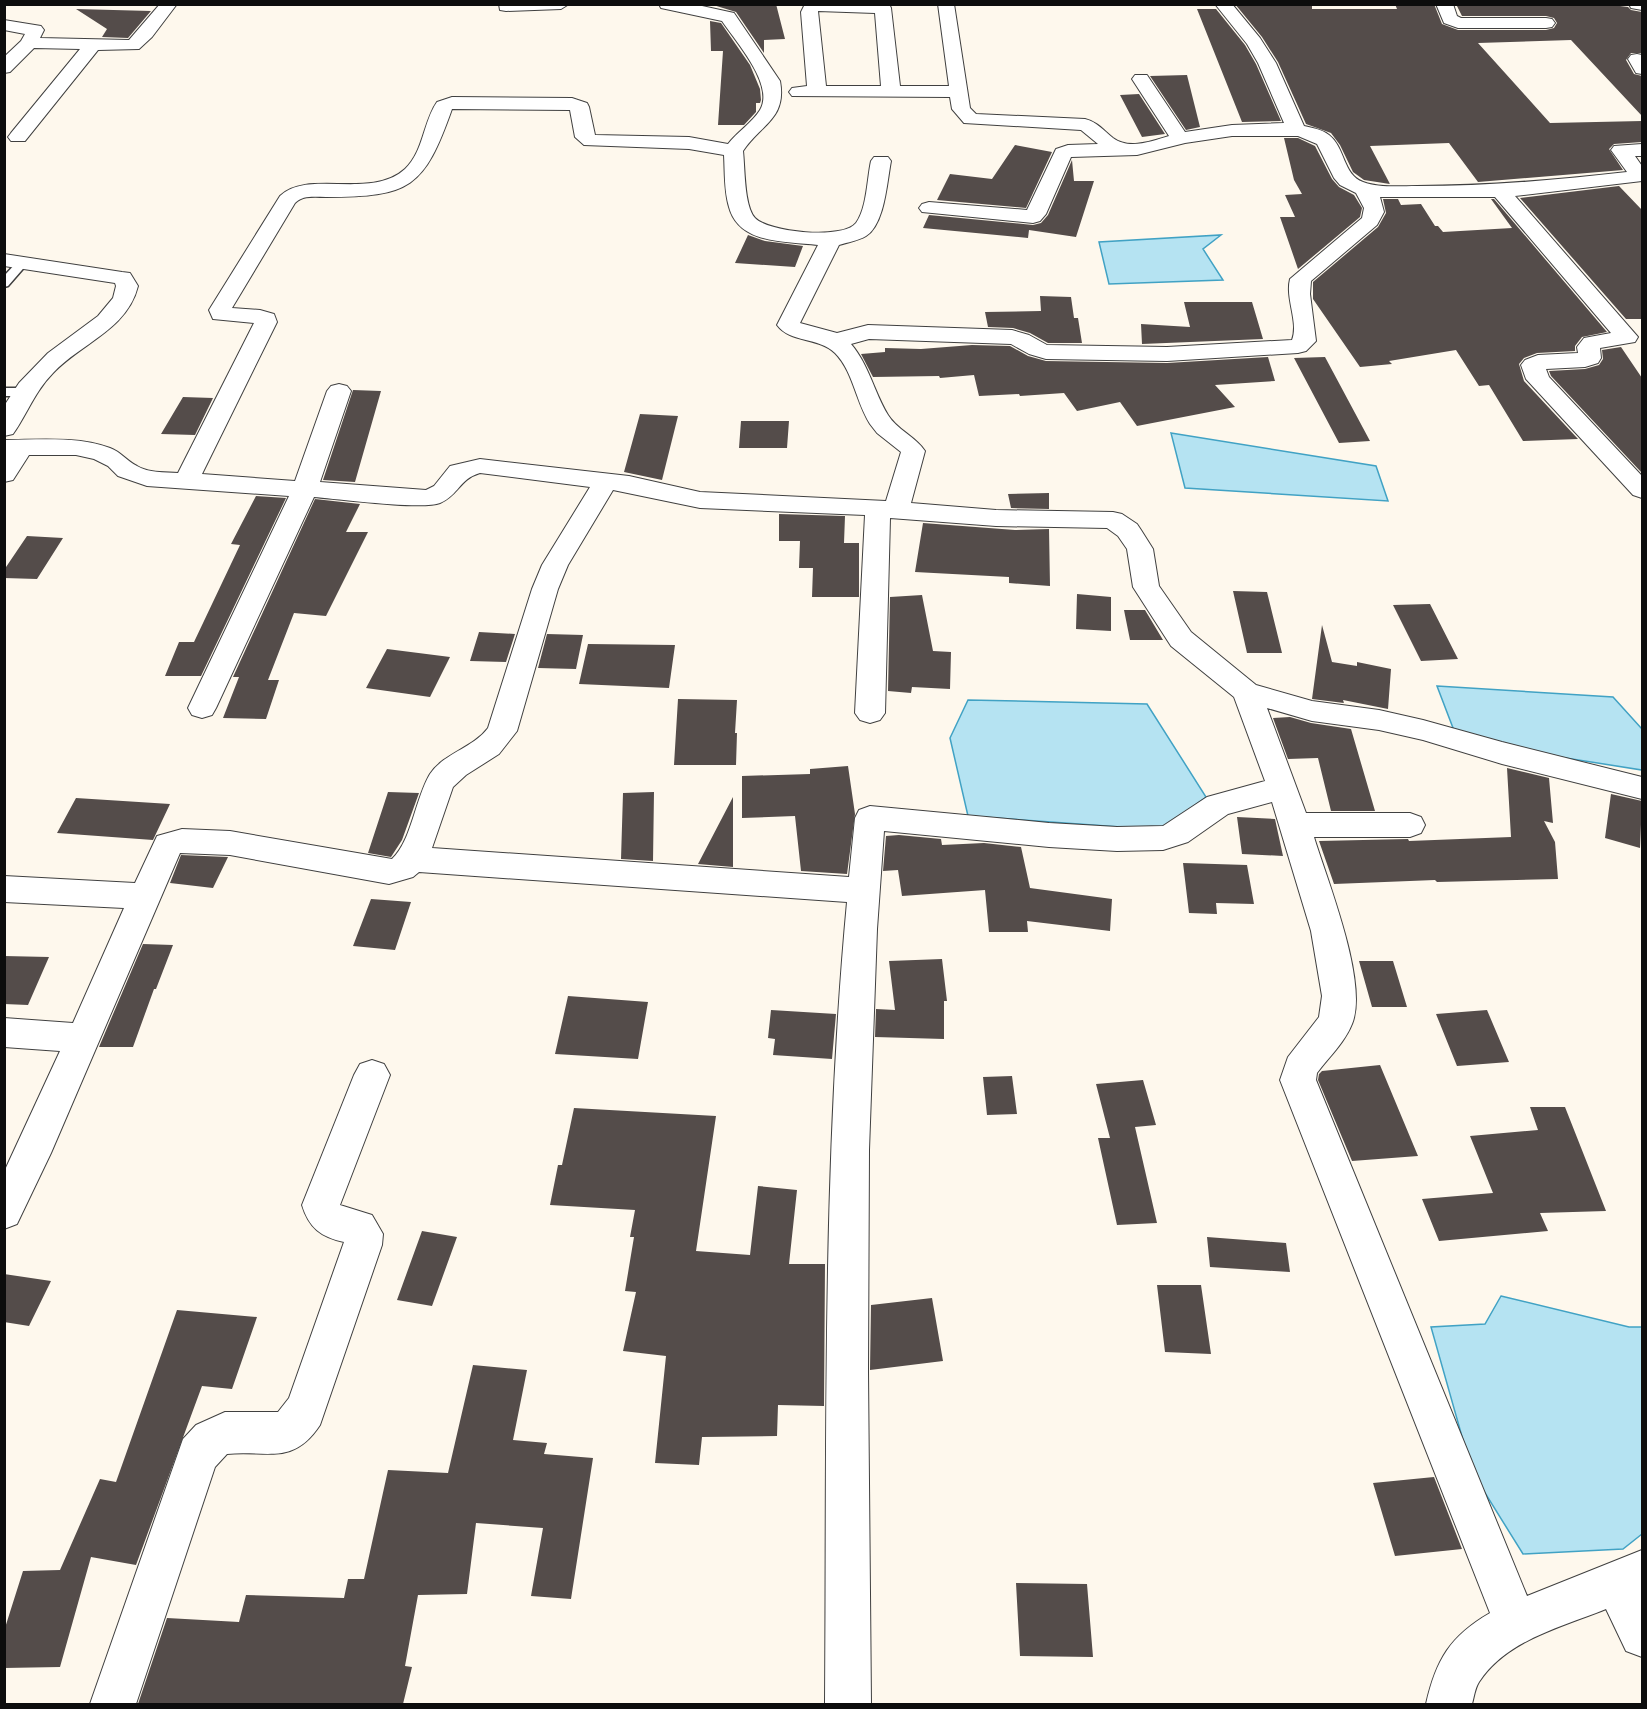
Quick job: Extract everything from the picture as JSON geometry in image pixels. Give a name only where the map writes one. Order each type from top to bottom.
[{"type":"street","points":[[29,43],[138,44],[169,4]]},
{"type":"street","points":[[506,6],[561,4]]},
{"type":"street","points":[[667,4],[728,17],[763,68],[774,92],[771,110],[733,151],[739,208],[748,223],[763,232],[831,240],[848,237],[861,229],[868,221],[881,161]]},
{"type":"street","points":[[946,4],[961,109],[964,115],[971,119],[1085,125],[1095,129],[1109,145],[1120,148]]},
{"type":"street","points":[[1222,4],[1254,42],[1267,63],[1296,130]]},
{"type":"street","points":[[1444,4],[1450,19],[1458,23],[1546,23]]},
{"type":"street","points":[[1637,4],[1642,5]]},
{"type":"street","points":[[817,92],[810,12],[814,6],[883,8],[891,91]]},
{"type":"street","points":[[4,25],[35,30],[29,43],[4,68]]},
{"type":"street","points":[[18,137],[93,44]]},
{"type":"street","points":[[1141,79],[1180,138]]},
{"type":"street","points":[[774,92],[959,91]]},
{"type":"street","points":[[186,481],[266,322],[266,319],[260,317],[221,314],[220,310],[287,200],[293,194],[305,191],[379,188],[395,184],[409,176],[422,162],[444,106],[452,103],[572,104],[580,107],[585,137],[591,141],[689,143],[733,151]]},
{"type":"street","points":[[929,208],[1033,217],[1039,211],[1043,196],[1063,153],[1120,148],[1135,149],[1180,138],[1273,128],[1296,130],[1321,137],[1328,143],[1344,179],[1352,185],[1363,188],[1454,194],[1638,182],[1640,176],[1621,150],[1642,150]]},
{"type":"street","points":[[835,341],[868,332],[1012,337],[1025,340],[1033,348],[1046,352],[1167,354],[1298,346],[1305,341],[1306,333],[1297,289],[1301,279],[1370,221],[1375,212],[1375,204],[1363,188]]},
{"type":"street","points":[[1501,192],[1642,356]]},
{"type":"street","points":[[831,240],[788,325],[792,328],[818,333],[835,341],[848,353],[875,412],[884,426],[908,443],[913,451],[887,509],[870,713]]},
{"type":"street","points":[[4,475],[10,441],[14,392],[66,348],[105,322],[125,297],[127,286],[122,278],[13,261]]},
{"type":"street","points":[[1627,337],[1592,343],[1588,347],[1590,358],[1585,360],[1538,362],[1533,364],[1533,370],[1538,379],[1642,490]]},
{"type":"street","points":[[202,708],[305,489],[339,391]]},
{"type":"street","points":[[10,441],[101,453],[117,461],[127,471],[147,478],[186,481],[430,498],[443,491],[459,471],[480,466],[606,481],[722,502],[887,509],[996,518],[1113,520],[1128,530],[1140,549],[1146,587],[1165,612],[1181,639],[1246,692],[1312,711],[1379,720],[1423,730],[1502,753],[1642,788]]},
{"type":"street","points":[[4,1212],[33,1153],[168,844],[174,841],[230,843],[389,872],[403,868],[411,859],[433,796],[443,778],[495,743],[502,731],[545,590],[555,565],[606,481]]},
{"type":"street","points":[[1246,692],[1283,788],[1327,931],[1339,996],[1336,1022],[1300,1068],[1298,1080],[1516,1623]]},
{"type":"street","points":[[848,1704],[848,1197],[863,891],[870,818],[1049,835],[1118,839],[1163,838],[1177,834],[1218,805],[1283,788]]},
{"type":"street","points":[[1294,825],[1410,825]]},
{"type":"street","points":[[411,859],[863,891]]},
{"type":"street","points":[[4,889],[144,896]]},
{"type":"street","points":[[4,1032],[83,1038]]},
{"type":"street","points":[[113,1704],[198,1454],[214,1437],[228,1432],[279,1434],[290,1431],[299,1423],[305,1410],[363,1245],[364,1234],[360,1227],[327,1219],[322,1214],[321,1205],[372,1075]]},
{"type":"street","points":[[1449,1704],[1458,1672],[1483,1642],[1516,1623],[1630,1577],[1642,1635]]},
{"type":"lane","points":[[4,284],[13,261]]},
{"type":"water","points":[[1221,235],[1203,249],[1223,280],[1109,284],[1099,242]]},
{"type":"water","points":[[1171,433],[1376,466],[1388,501],[1185,488]]},
{"type":"water","points":[[1437,686],[1613,697],[1642,729],[1642,770],[1458,741]]},
{"type":"water","points":[[968,700],[1147,704],[1206,797],[1162,830],[968,816],[950,738]]},
{"type":"water","points":[[1501,1296],[1629,1327],[1642,1327],[1642,1534],[1623,1549],[1523,1554],[1472,1472],[1431,1327],[1485,1324]]},
{"type":"building","points":[[710,4],[776,4],[785,39],[764,40],[764,53],[736,12]]},
{"type":"building","points":[[1235,4],[1312,4],[1312,9],[1397,9],[1395,4],[1434,4],[1442,24],[1458,30],[1546,30],[1554,28],[1557,23],[1554,18],[1546,16],[1462,16],[1456,4],[1604,4],[1628,7],[1631,10],[1642,12],[1642,53],[1631,53],[1626,60],[1634,74],[1642,76],[1642,116],[1571,40],[1478,43],[1550,123],[1642,121],[1642,142],[1614,144],[1609,149],[1623,170],[1478,182],[1449,143],[1370,146],[1390,184],[1364,180],[1353,172],[1340,145],[1331,133],[1306,124],[1278,62],[1262,37]]},
{"type":"building","points":[[76,9],[151,11],[128,38],[102,37],[107,29]]},
{"type":"building","points":[[1197,9],[1216,9],[1245,45],[1256,64],[1281,121],[1242,122]]},
{"type":"building","points":[[710,21],[721,23],[750,65],[760,89],[761,100],[760,103],[756,103],[756,112],[744,125],[718,125],[723,51],[711,51]]},
{"type":"building","points":[[1187,75],[1200,127],[1186,130],[1150,76]]},
{"type":"building","points":[[1139,94],[1165,134],[1142,137],[1120,95]]},
{"type":"building","points":[[1284,138],[1298,138],[1315,146],[1332,179],[1339,187],[1354,195],[1362,208],[1360,217],[1298,269],[1280,217],[1295,217],[1285,195],[1302,194],[1294,180]]},
{"type":"building","points":[[1015,145],[1052,152],[1026,208],[937,200],[950,174],[992,179]]},
{"type":"building","points":[[1072,160],[1074,181],[1094,181],[1076,237],[1029,230],[1028,238],[923,228],[929,215],[1033,225],[1041,223],[1048,215]]},
{"type":"building","points":[[1619,186],[1642,210],[1642,319],[1626,319],[1520,198]]},
{"type":"building","points":[[1383,199],[1398,199],[1401,205],[1421,204],[1435,226],[1443,232],[1512,228],[1491,199],[1494,199],[1607,332],[1582,337],[1575,346],[1575,351],[1537,353],[1524,358],[1519,364],[1524,381],[1578,439],[1523,441],[1489,385],[1479,386],[1456,350],[1389,361],[1392,364],[1360,367],[1313,299],[1313,282],[1378,227],[1386,213]]},
{"type":"building","points":[[748,235],[765,241],[803,246],[795,267],[735,263]]},
{"type":"building","points":[[1040,296],[1071,297],[1074,318],[1078,318],[1082,343],[1048,343],[1030,333],[1013,328],[988,327],[985,312],[1041,311]]},
{"type":"building","points":[[1184,302],[1252,302],[1263,339],[1142,344],[1141,324],[1190,327]]},
{"type":"building","points":[[972,345],[1010,346],[1028,356],[1046,361],[1167,363],[1268,357],[1275,381],[1215,385],[1235,407],[1137,426],[1120,402],[1077,411],[1064,393],[979,396],[974,375],[940,378],[939,376],[873,377],[861,354],[885,352],[885,348],[921,349]]},
{"type":"building","points":[[1621,347],[1642,378],[1642,473],[1551,376],[1549,371],[1585,369],[1599,365],[1603,359],[1602,350]]},
{"type":"building","points":[[1325,357],[1370,441],[1339,443],[1294,358]]},
{"type":"building","points":[[353,390],[381,391],[355,482],[323,480]]},
{"type":"building","points":[[183,397],[213,398],[195,435],[161,434]]},
{"type":"building","points":[[640,414],[678,416],[662,480],[624,472]]},
{"type":"building","points":[[741,421],[789,421],[787,448],[739,448]]},
{"type":"building","points":[[1049,493],[1049,509],[1011,508],[1008,494]]},
{"type":"building","points":[[256,496],[286,498],[201,676],[165,676],[179,642],[194,642],[240,545],[231,544]]},
{"type":"building","points":[[315,499],[360,504],[346,532],[368,532],[326,616],[294,613],[268,680],[279,680],[266,719],[223,718],[239,677],[233,677]]},
{"type":"building","points":[[779,514],[845,516],[844,543],[859,543],[859,597],[812,597],[813,568],[799,568],[800,541],[779,541]]},
{"type":"building","points":[[923,523],[1015,530],[1049,529],[1050,586],[1009,583],[1009,577],[915,572]]},
{"type":"building","points":[[27,536],[63,538],[37,579],[4,578],[4,570]]},
{"type":"building","points":[[1233,591],[1267,592],[1282,653],[1247,653]]},
{"type":"building","points":[[1077,594],[1111,597],[1111,631],[1076,629]]},
{"type":"building","points":[[922,595],[933,651],[951,652],[950,689],[912,687],[911,693],[888,691],[890,597]]},
{"type":"building","points":[[1430,604],[1458,659],[1421,661],[1393,605]]},
{"type":"building","points":[[1124,610],[1145,610],[1163,640],[1130,640]]},
{"type":"building","points":[[1322,625],[1332,662],[1357,666],[1357,662],[1391,669],[1388,709],[1343,700],[1344,703],[1312,699]]},
{"type":"building","points":[[479,632],[515,634],[506,662],[470,661]]},
{"type":"building","points":[[547,634],[583,635],[576,669],[538,668]]},
{"type":"building","points":[[588,644],[675,645],[669,688],[579,684]]},
{"type":"building","points":[[387,649],[450,657],[430,697],[366,688]]},
{"type":"building","points":[[678,699],[737,700],[736,765],[674,765]]},
{"type":"building","points":[[1290,717],[1311,723],[1351,729],[1375,811],[1331,811],[1318,758],[1288,759],[1273,718]]},
{"type":"building","points":[[848,766],[855,814],[847,874],[801,871],[795,816],[742,818],[742,776],[810,774],[810,769]]},
{"type":"building","points":[[1507,768],[1549,778],[1553,823],[1544,821],[1555,842],[1558,879],[1334,884],[1319,841],[1408,839],[1409,841],[1511,837]]},
{"type":"building","points":[[388,792],[419,793],[402,840],[391,857],[368,853]]},
{"type":"building","points":[[654,792],[653,861],[621,859],[623,793]]},
{"type":"building","points":[[1611,794],[1642,801],[1640,848],[1605,838]]},
{"type":"building","points":[[733,797],[733,867],[698,864]]},
{"type":"building","points":[[76,798],[170,804],[153,840],[57,833]]},
{"type":"building","points":[[1237,817],[1275,819],[1283,856],[1242,854]]},
{"type":"building","points":[[886,836],[941,839],[942,845],[984,843],[1021,847],[1030,888],[1112,899],[1110,931],[1027,921],[1028,932],[989,932],[985,890],[902,896],[898,870],[883,871]]},
{"type":"building","points":[[181,855],[228,857],[213,888],[170,883]]},
{"type":"building","points":[[1183,863],[1247,865],[1254,904],[1216,903],[1217,914],[1189,913]]},
{"type":"building","points":[[371,899],[411,902],[395,950],[353,946]]},
{"type":"building","points":[[143,944],[173,945],[133,1047],[99,1047]]},
{"type":"building","points":[[4,956],[49,957],[28,1005],[4,1004]]},
{"type":"building","points":[[942,959],[947,1001],[944,1001],[944,1039],[875,1037],[876,1009],[895,1010],[889,961]]},
{"type":"building","points":[[1359,961],[1393,961],[1407,1007],[1372,1007]]},
{"type":"building","points":[[568,996],[648,1002],[638,1059],[555,1054]]},
{"type":"building","points":[[771,1010],[836,1014],[832,1059],[773,1055],[775,1039],[768,1038]]},
{"type":"building","points":[[1487,1010],[1509,1062],[1457,1066],[1436,1014]]},
{"type":"building","points":[[1380,1065],[1418,1156],[1352,1161],[1318,1080],[1319,1074],[1322,1071]]},
{"type":"building","points":[[1012,1076],[1017,1114],[987,1115],[983,1077]]},
{"type":"building","points":[[1143,1080],[1156,1125],[1135,1127],[1157,1223],[1117,1225],[1098,1138],[1110,1138],[1096,1084]]},
{"type":"building","points":[[1530,1107],[1565,1107],[1606,1211],[1540,1213],[1548,1231],[1439,1241],[1422,1199],[1493,1193],[1470,1136],[1538,1130]]},
{"type":"building","points":[[574,1108],[716,1116],[696,1251],[750,1255],[758,1186],[797,1190],[789,1264],[825,1264],[824,1406],[778,1405],[777,1436],[702,1437],[699,1465],[655,1463],[666,1356],[623,1351],[636,1292],[625,1291],[634,1237],[630,1237],[635,1210],[550,1205],[558,1165],[562,1165]]},
{"type":"building","points":[[422,1231],[457,1237],[432,1306],[397,1300]]},
{"type":"building","points":[[1207,1237],[1286,1243],[1290,1272],[1210,1267]]},
{"type":"building","points":[[4,1274],[51,1281],[29,1326],[4,1322]]},
{"type":"building","points":[[1157,1285],[1201,1285],[1211,1354],[1165,1352]]},
{"type":"building","points":[[932,1298],[943,1361],[870,1370],[871,1305]]},
{"type":"building","points":[[177,1310],[257,1317],[232,1389],[202,1386],[136,1565],[91,1557],[60,1667],[4,1668],[4,1631],[23,1571],[60,1570],[100,1479],[116,1482]]},
{"type":"building","points":[[473,1365],[527,1370],[513,1440],[547,1443],[544,1454],[593,1458],[571,1599],[531,1596],[543,1528],[476,1523],[467,1594],[418,1595],[405,1666],[412,1667],[403,1704],[138,1704],[167,1618],[239,1622],[246,1595],[344,1598],[348,1579],[364,1579],[388,1470],[448,1473]]},
{"type":"building","points":[[1434,1477],[1462,1549],[1395,1556],[1373,1483]]},
{"type":"building","points":[[1016,1583],[1087,1584],[1093,1657],[1020,1656]]}]
